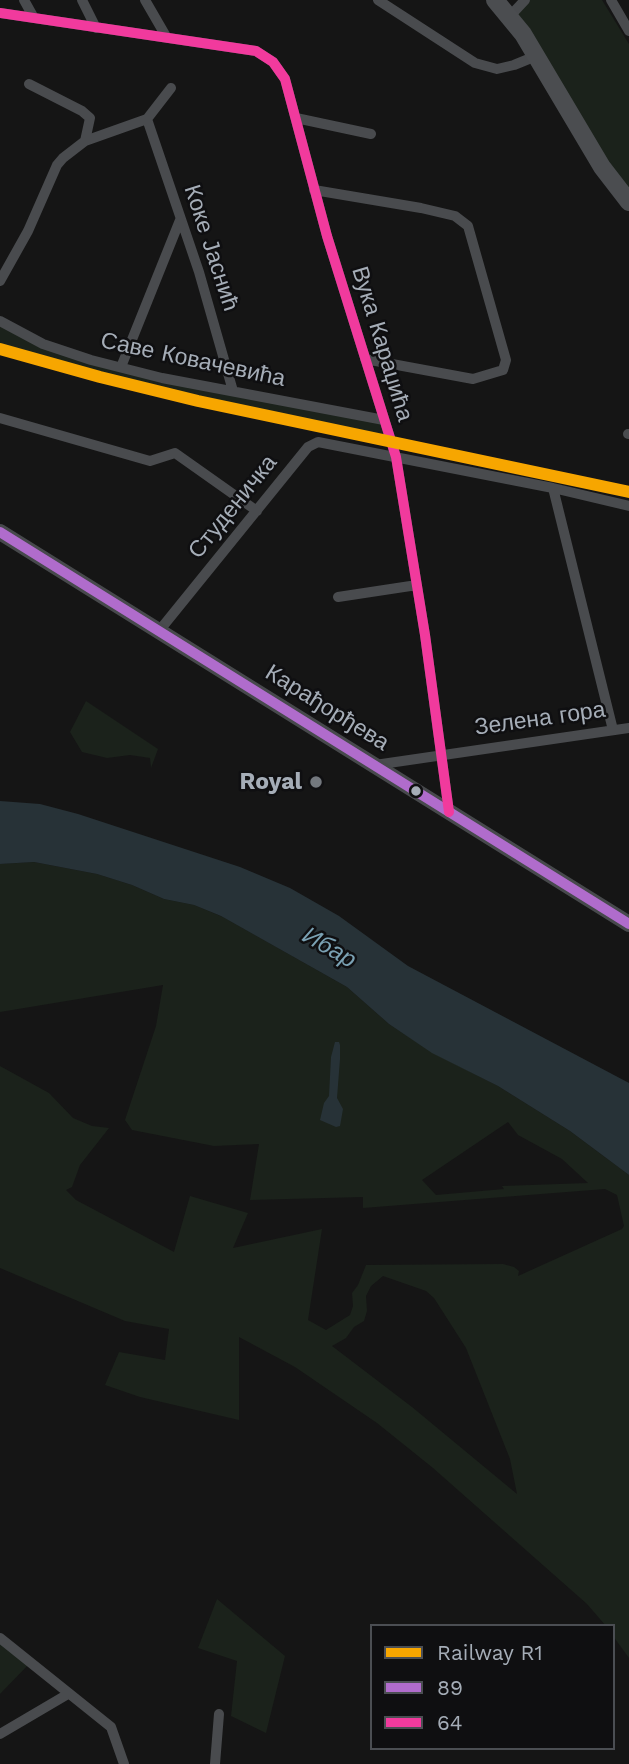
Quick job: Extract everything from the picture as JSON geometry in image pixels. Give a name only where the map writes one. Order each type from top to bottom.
[{"type":"main road","points":[[495,0],[510,16],[602,167],[629,202]]},
{"type":"street","points":[[24,0],[34,18]]},
{"type":"street","points":[[82,0],[96,28]]},
{"type":"street","points":[[145,0],[167,38]]},
{"type":"street","points":[[378,0],[475,63],[497,69],[536,56]]},
{"type":"street","points":[[510,16],[525,0]]},
{"type":"street","points":[[611,0],[629,31]]},
{"type":"street","points":[[0,13],[167,38]]},
{"type":"street","name":"Вука Караџића","points":[[167,38],[256,51],[274,62],[285,79],[314,190],[396,457],[449,812]]},
{"type":"street","points":[[29,84],[82,111],[90,118],[85,141]]},
{"type":"street","points":[[0,281],[28,231],[57,165],[70,151],[85,141],[147,119],[170,88]]},
{"type":"street","points":[[296,118],[371,134]]},
{"type":"street","name":"Коке Јаснић","points":[[147,119],[199,272],[233,391]]},
{"type":"street","points":[[314,190],[421,208],[455,216],[468,226],[506,360],[503,370],[474,379],[365,359]]},
{"type":"street","points":[[121,368],[180,220]]},
{"type":"street","name":"Саве Ковачевића","points":[[0,321],[43,344],[121,368],[384,420]]},
{"type":"street","points":[[0,418],[150,461],[176,453],[257,511]]},
{"type":"street","name":"Студеничка","points":[[159,631],[308,447],[318,442],[396,457]]},
{"type":"street","points":[[396,457],[629,506]]},
{"type":"street","points":[[553,488],[613,730]]},
{"type":"street","name":"Карађорђева","points":[[0,532],[629,924]]},
{"type":"street","points":[[338,597],[417,585]]},
{"type":"street","name":"Зелена гора","points":[[375,765],[629,727]]},
{"type":"street","points":[[0,1638],[111,1727],[124,1764]]},
{"type":"street","points":[[0,1734],[68,1694]]},
{"type":"street","points":[[215,1764],[219,1714]]},
{"type":"shaded area","points":[[525,0],[602,0],[629,44],[629,202],[510,16]]},
{"type":"shaded area","points":[[0,321],[91,360],[384,420],[392,443],[198,401],[0,349]]},
{"type":"shaded area","points":[[86,701],[158,749],[151,768],[150,758],[130,755],[107,758],[82,752],[70,732]]},
{"type":"shaded area","points":[[34,862],[97,874],[223,917],[347,987],[389,1024],[432,1052],[498,1086],[570,1131],[629,1175],[629,1658],[615,1639],[615,1624],[604,1624],[587,1604],[433,1468],[377,1423],[295,1367],[239,1337],[239,1420],[140,1397],[105,1385],[119,1352],[165,1360],[169,1329],[125,1321],[0,1268],[0,1066],[49,1093],[73,1118],[92,1126],[109,1128],[80,1165],[72,1187],[66,1190],[76,1200],[174,1252],[190,1196],[248,1213],[233,1248],[322,1229],[308,1320],[326,1330],[350,1315],[353,1306],[352,1293],[366,1265],[503,1264],[519,1271],[518,1276],[622,1229],[624,1226],[617,1195],[605,1189],[363,1208],[363,1197],[250,1200],[259,1144],[214,1146],[132,1130],[125,1120],[156,1026],[163,985],[0,1012],[0,864]],"holes":[[[508,1122],[518,1135],[562,1159],[588,1183],[502,1186],[504,1189],[436,1195],[422,1180]],[[383,1276],[426,1291],[434,1298],[466,1348],[510,1459],[517,1494],[412,1407],[332,1346],[346,1338],[354,1327],[364,1321],[367,1311],[366,1296],[371,1286]]]},
{"type":"shaded area","points":[[217,1599],[285,1656],[266,1733],[231,1716],[237,1661],[198,1648]]},
{"type":"shaded area","points":[[0,1638],[30,1663],[0,1694]]},
{"type":"water","name":"Ибар","points":[[0,801],[40,804],[78,814],[240,867],[290,888],[339,916],[408,966],[629,1083],[629,1175],[570,1131],[498,1086],[432,1053],[389,1024],[347,987],[221,916],[194,905],[164,899],[97,874],[34,862],[0,864]]},
{"type":"water","points":[[335,1042],[340,1045],[337,1098],[343,1109],[340,1126],[336,1127],[320,1120],[324,1103],[329,1096],[331,1057]]},
{"type":"rail line","name":"R1","points":[[0,349],[198,401],[629,492]]},
{"type":"transit line","name":"64","points":[[0,13],[256,51],[273,62],[285,79],[327,236],[396,457],[425,635],[449,812]]},
{"type":"transit line","name":"89","points":[[0,532],[629,924]]},
{"type":"place","name":"Royal","points":[[316,782]]}]
